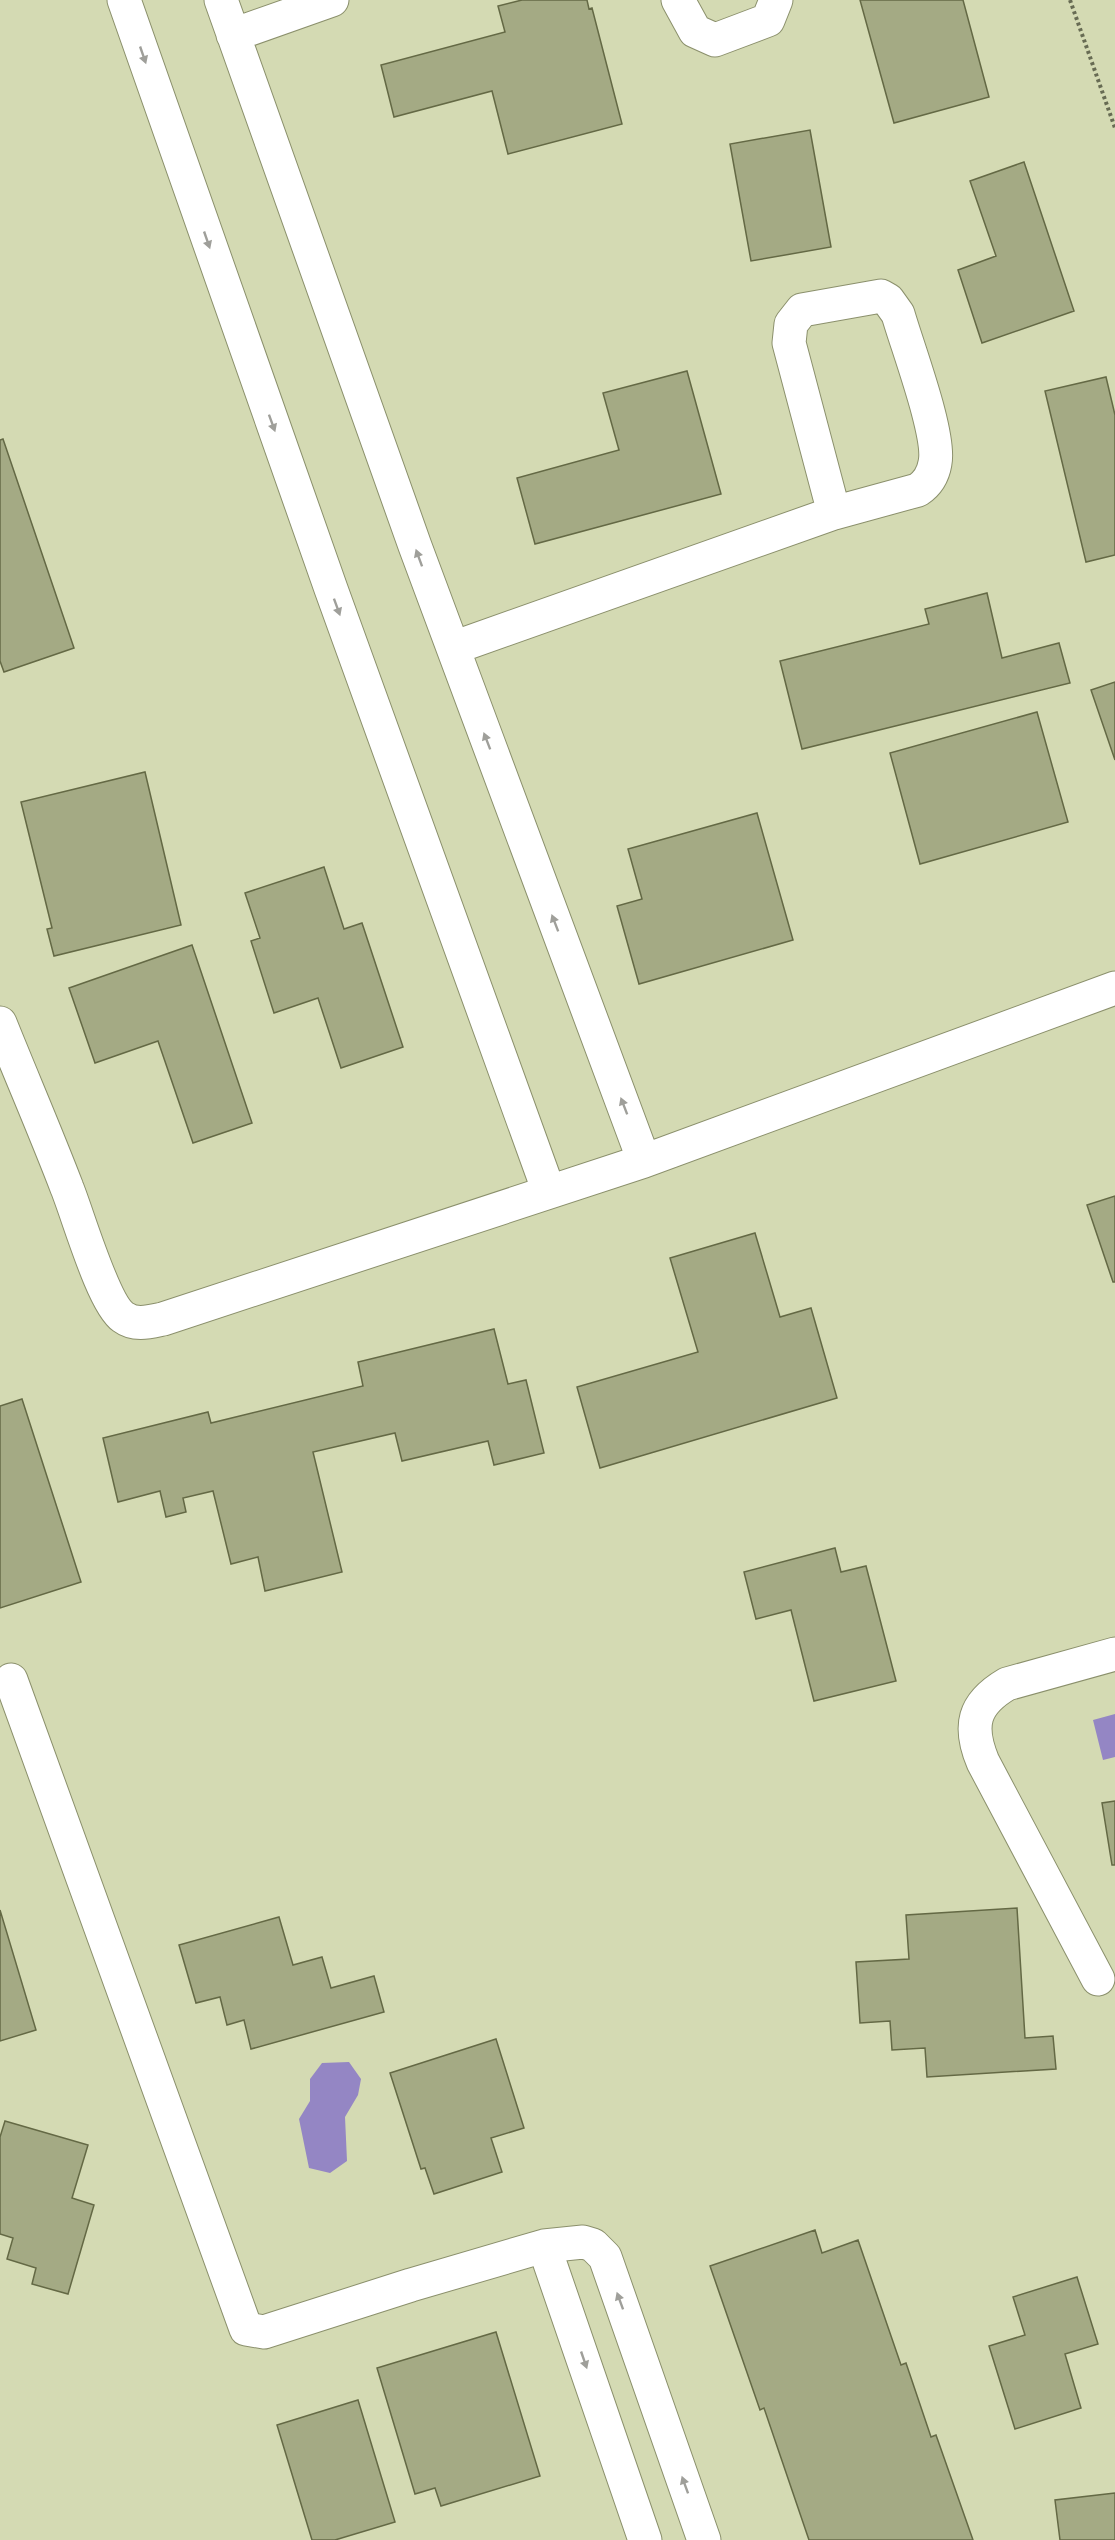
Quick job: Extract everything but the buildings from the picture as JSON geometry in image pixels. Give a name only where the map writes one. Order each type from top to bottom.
[{"type":"street","points":[[124,0],[327,578],[549,1192]]},
{"type":"street","points":[[221,0],[453,648],[644,1161]]},
{"type":"street","points":[[233,34],[332,0]]},
{"type":"street","points":[[678,0],[695,31],[715,40],[768,20],[776,0]]},
{"type":"street","points":[[453,648],[834,513],[918,490],[931,476],[935,463],[935,438],[898,314],[888,300],[881,296],[802,310],[795,316],[789,335],[834,513]]},
{"type":"street","points":[[0,1023],[67,1188],[108,1298],[123,1318],[135,1322],[163,1319],[644,1161],[1115,988]]},
{"type":"street","points":[[1098,1979],[983,1762],[976,1745],[974,1726],[979,1708],[992,1693],[1007,1684],[1100,1658]]},
{"type":"street","points":[[11,1680],[246,2329],[264,2332],[544,2246],[583,2242],[593,2245],[605,2257],[704,2540]]},
{"type":"street","points":[[544,2246],[645,2540]]},
{"type":"path","points":[[1070,0],[1115,128]]},
{"type":"shaded area","points":[[1115,1714],[1115,1757],[1103,1760],[1093,1720]]},
{"type":"shaded area","points":[[349,2062],[361,2079],[358,2095],[345,2117],[347,2161],[330,2173],[309,2168],[299,2119],[310,2101],[310,2079],[322,2063]]}]
